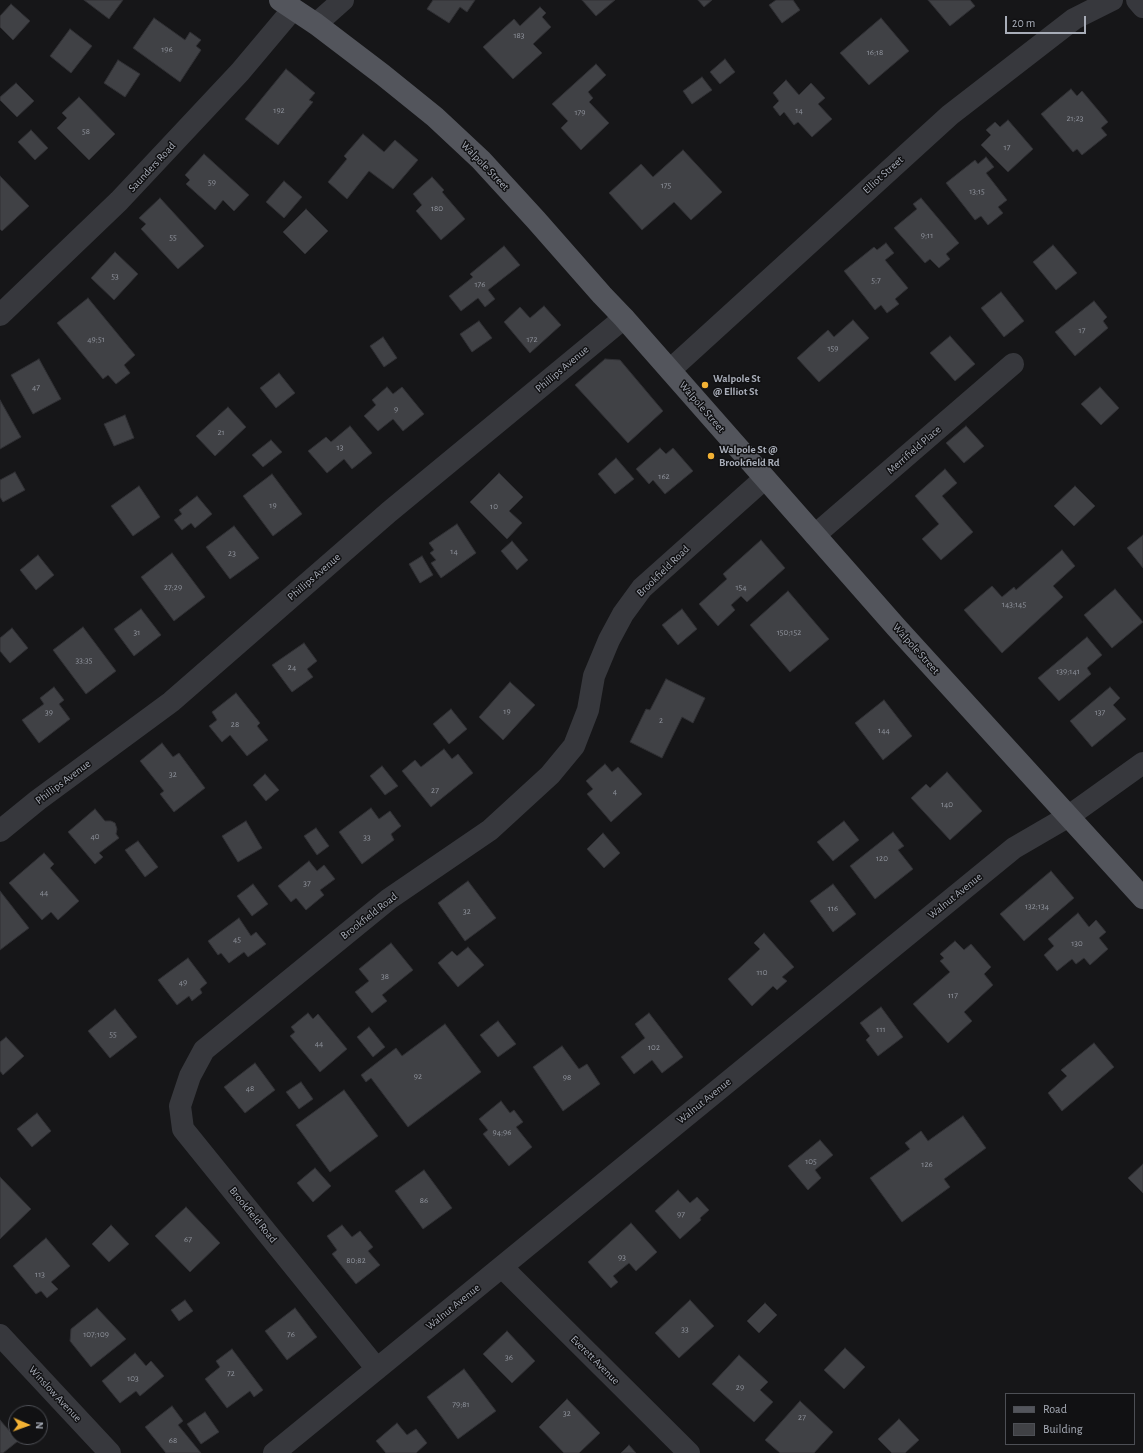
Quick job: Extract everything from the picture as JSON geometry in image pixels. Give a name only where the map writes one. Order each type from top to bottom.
[{"type":"main road","name":"Walpole Street","points":[[287,4],[383,75],[435,117],[481,160],[624,318],[764,479],[896,627],[1143,898]]},
{"type":"street","points":[[316,24],[344,0]]},
{"type":"street","name":"Elliot Street","points":[[670,370],[950,115],[1074,19],[1112,0]]},
{"type":"street","points":[[1137,0],[1143,7]]},
{"type":"street","name":"Saunders Road","points":[[0,315],[119,201],[240,72],[287,4]]},
{"type":"street","name":"Phillips Avenue","points":[[0,831],[38,800],[171,702],[389,512],[624,318]]},
{"type":"street","name":"Merrifield Place","points":[[814,535],[1013,364]]},
{"type":"street","name":"Brookfield Road","points":[[377,1369],[183,1129],[180,1106],[190,1076],[204,1050],[389,899],[490,830],[550,775],[574,746],[588,710],[594,676],[609,640],[627,609],[642,588],[764,479]]},
{"type":"street","name":"Walnut Avenue","points":[[274,1453],[1014,848],[1069,816],[1143,763]]},
{"type":"street","name":"Everett Avenue","points":[[502,1267],[689,1453]]},
{"type":"street","name":"Winslow Avenue","points":[[0,1336],[110,1453]]},
{"type":"building","points":[[84,0],[123,0],[109,19]]},
{"type":"building","points":[[433,0],[475,0],[467,12],[460,7],[449,23],[427,9]]},
{"type":"building","points":[[582,0],[615,0],[596,16]]},
{"type":"building","points":[[698,0],[712,0],[704,7]]},
{"type":"building","points":[[776,0],[793,0],[800,10],[782,23],[769,5]]},
{"type":"building","points":[[928,0],[970,0],[975,6],[950,26]]},
{"type":"building","points":[[11,4],[30,21],[13,40],[0,27],[0,16]]},
{"type":"building","points":[[540,7],[546,13],[542,17],[551,27],[533,44],[542,53],[513,79],[483,47],[514,19],[520,26]]},
{"type":"building","points":[[154,18],[185,40],[190,32],[201,40],[196,46],[201,50],[180,82],[133,48]]},
{"type":"building","points":[[881,18],[909,51],[869,85],[840,53]]},
{"type":"building","points":[[70,29],[92,46],[71,73],[50,56]]},
{"type":"building","points":[[725,59],[735,72],[720,84],[710,72]]},
{"type":"building","points":[[118,60],[140,74],[125,97],[104,83]]},
{"type":"building","points":[[596,64],[606,75],[588,92],[593,98],[589,102],[609,123],[581,150],[561,128],[568,121],[552,104]]},
{"type":"building","points":[[286,69],[315,93],[309,100],[313,102],[278,145],[245,119]]},
{"type":"building","points":[[702,77],[712,90],[692,104],[683,91]]},
{"type":"building","points":[[786,80],[799,95],[811,83],[825,98],[818,104],[832,119],[812,137],[798,122],[794,125],[784,112],[780,116],[773,107],[779,101],[773,93]]},
{"type":"building","points":[[16,83],[34,101],[17,117],[0,100],[0,97]]},
{"type":"building","points":[[1071,89],[1077,96],[1082,91],[1108,122],[1101,128],[1107,135],[1082,155],[1077,149],[1073,152],[1041,114]]},
{"type":"building","points":[[79,97],[115,134],[89,160],[57,128],[67,118],[62,113]]},
{"type":"building","points":[[1008,120],[1033,149],[1008,172],[981,145],[991,135],[986,130],[995,122],[1000,127]]},
{"type":"building","points":[[31,130],[48,148],[35,160],[18,142]]},
{"type":"building","points":[[363,134],[384,152],[395,140],[418,160],[393,189],[369,171],[347,199],[328,182],[347,159],[344,156]]},
{"type":"building","points":[[683,150],[722,192],[691,220],[674,202],[642,230],[609,193],[641,164],[653,177]]},
{"type":"building","points":[[204,154],[249,195],[234,211],[223,200],[215,210],[186,184],[190,180],[185,175]]},
{"type":"building","points":[[986,157],[994,167],[986,173],[1007,200],[998,207],[1003,213],[988,225],[981,216],[975,220],[946,183],[975,160],[978,164]]},
{"type":"building","points":[[0,176],[29,206],[2,231],[0,229]]},
{"type":"building","points":[[432,177],[444,190],[442,192],[465,219],[441,240],[416,211],[422,205],[413,194]]},
{"type":"building","points":[[284,181],[302,197],[284,218],[266,202]]},
{"type":"building","points":[[160,198],[204,246],[178,269],[141,229],[146,224],[139,218]]},
{"type":"building","points":[[921,198],[959,243],[946,254],[950,259],[939,268],[930,259],[925,263],[894,228],[917,209],[913,204]]},
{"type":"building","points":[[306,209],[328,231],[305,254],[283,232]]},
{"type":"building","points":[[886,243],[894,253],[885,260],[908,288],[895,299],[899,304],[887,313],[881,305],[875,310],[844,271],[874,247],[877,250]]},
{"type":"building","points":[[1053,245],[1077,273],[1056,290],[1033,262]]},
{"type":"building","points":[[504,246],[520,265],[488,290],[495,299],[485,307],[478,298],[461,311],[449,296],[473,277],[470,274]]},
{"type":"building","points":[[115,252],[138,274],[114,300],[91,278]]},
{"type":"building","points":[[1001,292],[1024,321],[1004,337],[981,308]]},
{"type":"building","points":[[88,298],[135,355],[124,365],[130,373],[116,384],[108,375],[103,379],[57,323]]},
{"type":"building","points":[[1094,301],[1107,317],[1103,321],[1108,328],[1075,356],[1055,332]]},
{"type":"building","points":[[544,306],[561,325],[530,353],[504,322],[520,307],[530,318]]},
{"type":"building","points":[[853,320],[869,338],[819,382],[797,358],[828,330],[834,337]]},
{"type":"building","points":[[479,321],[492,338],[472,352],[460,334]]},
{"type":"building","points":[[950,336],[975,364],[955,381],[930,353]]},
{"type":"building","points":[[383,337],[397,358],[384,367],[370,346]]},
{"type":"building","points":[[39,359],[61,399],[33,414],[11,375]]},
{"type":"building","points":[[605,359],[620,360],[663,411],[628,443],[575,385]]},
{"type":"building","points":[[279,373],[295,393],[276,408],[260,388]]},
{"type":"building","points":[[387,387],[393,394],[402,387],[424,414],[403,431],[393,419],[378,431],[364,416],[376,405],[372,400]]},
{"type":"building","points":[[1100,387],[1119,408],[1101,425],[1081,404]]},
{"type":"building","points":[[0,400],[21,437],[0,449]]},
{"type":"building","points":[[228,407],[246,427],[215,456],[196,436]]},
{"type":"building","points":[[125,415],[134,438],[114,446],[104,424]]},
{"type":"building","points":[[350,426],[372,453],[352,469],[344,459],[327,473],[308,451],[326,437],[331,442]]},
{"type":"building","points":[[966,426],[984,446],[964,463],[946,443]]},
{"type":"building","points":[[271,440],[282,452],[263,467],[252,455]]},
{"type":"building","points":[[660,448],[666,454],[673,448],[693,471],[665,494],[653,480],[649,484],[636,469]]},
{"type":"building","points":[[616,458],[634,479],[615,494],[598,474]]},
{"type":"building","points":[[945,469],[957,483],[942,496],[973,532],[941,560],[922,539],[939,524],[915,496]]},
{"type":"building","points":[[15,472],[25,490],[3,502],[0,497],[0,480]]},
{"type":"building","points":[[499,473],[523,497],[509,511],[522,523],[507,539],[470,502]]},
{"type":"building","points":[[272,474],[302,514],[273,536],[243,496]]},
{"type":"building","points":[[139,486],[160,517],[133,536],[111,506]]},
{"type":"building","points":[[1075,486],[1095,506],[1074,526],[1054,506]]},
{"type":"building","points":[[197,496],[212,514],[195,528],[191,523],[182,530],[174,520],[182,514],[179,510]]},
{"type":"building","points":[[457,524],[476,553],[441,578],[431,563],[436,560],[430,553],[434,550],[429,543]]},
{"type":"building","points":[[234,526],[259,558],[230,579],[206,547]]},
{"type":"building","points":[[1143,535],[1143,568],[1127,548]]},
{"type":"building","points":[[761,540],[785,568],[747,602],[741,596],[731,605],[735,610],[718,626],[699,604],[727,579],[723,574]]},
{"type":"building","points":[[512,541],[528,560],[517,570],[501,551]]},
{"type":"building","points":[[1062,550],[1075,566],[1053,586],[1063,597],[1002,653],[964,610],[992,586],[1002,597],[1014,587],[1016,590]]},
{"type":"building","points":[[172,553],[205,597],[174,621],[141,577]]},
{"type":"building","points":[[38,555],[54,575],[36,590],[20,570]]},
{"type":"building","points":[[422,556],[433,575],[420,583],[409,564]]},
{"type":"building","points":[[1115,589],[1143,622],[1112,648],[1084,615]]},
{"type":"building","points":[[788,591],[829,639],[790,672],[750,625]]},
{"type":"building","points":[[141,609],[161,635],[134,656],[114,629]]},
{"type":"building","points":[[682,609],[697,629],[678,645],[662,625]]},
{"type":"building","points":[[83,627],[116,671],[86,694],[53,650]]},
{"type":"building","points":[[12,628],[28,648],[10,663],[0,651],[0,638]]},
{"type":"building","points":[[1087,637],[1102,655],[1087,668],[1091,674],[1059,701],[1038,678]]},
{"type":"building","points":[[304,643],[317,661],[307,669],[313,677],[292,692],[272,665]]},
{"type":"building","points":[[666,679],[705,698],[693,723],[682,717],[662,758],[630,742],[646,709],[650,710]]},
{"type":"building","points":[[510,682],[535,705],[503,740],[479,717]]},
{"type":"building","points":[[54,687],[64,700],[59,704],[70,719],[39,743],[22,720],[44,704],[40,698]]},
{"type":"building","points":[[1110,687],[1120,698],[1113,705],[1126,719],[1092,747],[1070,721]]},
{"type":"building","points":[[236,693],[260,723],[257,726],[268,740],[247,756],[230,735],[222,742],[209,726],[217,720],[212,712]]},
{"type":"building","points":[[884,700],[912,736],[883,760],[855,723]]},
{"type":"building","points":[[451,709],[467,729],[449,744],[433,724]]},
{"type":"building","points":[[162,743],[173,757],[179,753],[205,788],[174,812],[160,794],[164,791],[140,761]]},
{"type":"building","points":[[444,749],[452,759],[458,754],[473,773],[431,807],[402,771],[415,760],[421,767]]},
{"type":"building","points":[[605,764],[612,772],[618,767],[642,794],[611,822],[587,794],[593,789],[586,781]]},
{"type":"building","points":[[382,766],[398,786],[385,795],[370,776]]},
{"type":"building","points":[[947,772],[982,811],[950,840],[911,798],[926,784],[930,788]]},
{"type":"building","points":[[265,774],[279,790],[266,801],[253,785]]},
{"type":"building","points":[[371,808],[379,819],[390,811],[401,826],[391,834],[394,840],[362,864],[339,832]]},
{"type":"building","points":[[95,809],[105,821],[115,823],[117,829],[116,834],[119,838],[99,853],[103,857],[95,864],[68,832]]},
{"type":"building","points":[[246,821],[262,848],[238,862],[222,836]]},
{"type":"building","points":[[844,821],[859,840],[833,861],[817,842]]},
{"type":"building","points":[[316,828],[329,846],[317,855],[304,836]]},
{"type":"building","points":[[893,832],[904,846],[898,850],[913,869],[875,899],[850,866]]},
{"type":"building","points":[[603,833],[620,853],[604,868],[587,849]]},
{"type":"building","points":[[138,841],[158,867],[145,877],[125,850]]},
{"type":"building","points":[[44,853],[54,864],[50,868],[79,901],[58,920],[51,912],[42,920],[9,883]]},
{"type":"building","points":[[309,861],[317,871],[324,865],[335,879],[320,890],[324,895],[306,910],[296,898],[291,902],[278,886]]},
{"type":"building","points":[[1051,871],[1074,898],[1024,941],[1000,914]]},
{"type":"building","points":[[468,881],[496,918],[465,941],[438,903]]},
{"type":"building","points":[[253,884],[268,904],[252,916],[237,896]]},
{"type":"building","points":[[833,884],[856,914],[833,932],[810,901]]},
{"type":"building","points":[[0,891],[29,928],[0,950]]},
{"type":"building","points":[[1078,913],[1089,927],[1096,920],[1106,932],[1099,938],[1108,949],[1090,965],[1084,958],[1076,964],[1072,959],[1057,971],[1044,955],[1054,946],[1048,939]]},
{"type":"building","points":[[239,918],[251,936],[256,932],[266,944],[248,957],[244,952],[229,963],[221,953],[218,955],[208,941]]},
{"type":"building","points":[[764,933],[794,967],[782,977],[787,981],[777,990],[773,986],[752,1006],[728,979],[760,949],[754,943]]},
{"type":"building","points":[[955,941],[964,950],[971,944],[991,967],[984,974],[993,985],[964,1012],[972,1021],[948,1043],[913,1004],[950,972],[940,961],[944,958],[940,954]]},
{"type":"building","points":[[391,943],[413,970],[382,995],[387,1001],[372,1013],[355,992],[369,981],[359,969]]},
{"type":"building","points":[[468,947],[484,965],[458,987],[438,963],[452,951],[457,956]]},
{"type":"building","points":[[188,958],[207,983],[200,989],[202,993],[192,1001],[189,996],[177,1005],[158,980]]},
{"type":"building","points":[[881,1007],[903,1037],[878,1056],[866,1040],[870,1036],[860,1023]]},
{"type":"building","points":[[115,1009],[137,1037],[110,1058],[88,1031]]},
{"type":"building","points":[[308,1013],[313,1019],[318,1014],[347,1049],[320,1072],[290,1036],[295,1032],[291,1027]]},
{"type":"building","points":[[649,1013],[683,1057],[662,1073],[652,1060],[634,1074],[621,1057],[645,1038],[635,1024]]},
{"type":"building","points":[[498,1021],[516,1044],[498,1057],[480,1035]]},
{"type":"building","points":[[445,1024],[481,1072],[408,1127],[371,1078],[366,1082],[361,1075],[396,1048],[402,1056]]},
{"type":"building","points":[[369,1027],[385,1047],[373,1057],[357,1037]]},
{"type":"building","points":[[6,1037],[24,1056],[3,1075],[0,1071],[0,1042]]},
{"type":"building","points":[[1094,1043],[1114,1067],[1062,1111],[1048,1093],[1067,1076],[1061,1070]]},
{"type":"building","points":[[562,1046],[579,1069],[587,1064],[600,1084],[563,1111],[533,1067]]},
{"type":"building","points":[[255,1063],[275,1090],[245,1113],[224,1087]]},
{"type":"building","points":[[301,1082],[313,1099],[299,1109],[286,1092]]},
{"type":"building","points":[[344,1090],[378,1136],[330,1172],[296,1125]]},
{"type":"building","points":[[501,1101],[510,1113],[514,1110],[523,1122],[516,1127],[532,1147],[509,1166],[483,1134],[488,1130],[479,1119]]},
{"type":"building","points":[[37,1113],[51,1131],[32,1147],[17,1129]]},
{"type":"building","points":[[963,1116],[986,1148],[944,1179],[950,1187],[902,1222],[870,1178],[910,1149],[905,1143],[921,1131],[928,1141]]},
{"type":"building","points":[[820,1140],[833,1155],[815,1170],[821,1178],[808,1190],[788,1166]]},
{"type":"building","points":[[1143,1164],[1143,1193],[1128,1178]]},
{"type":"building","points":[[315,1168],[331,1186],[313,1202],[297,1183]]},
{"type":"building","points":[[424,1170],[452,1208],[423,1229],[395,1191]]},
{"type":"building","points":[[0,1177],[31,1209],[0,1239]]},
{"type":"building","points":[[678,1190],[690,1203],[697,1197],[709,1210],[700,1218],[701,1220],[680,1239],[655,1211]]},
{"type":"building","points":[[186,1207],[220,1243],[190,1272],[155,1236]]},
{"type":"building","points":[[631,1223],[657,1252],[636,1271],[629,1263],[613,1276],[618,1282],[611,1288],[588,1262]]},
{"type":"building","points":[[111,1225],[129,1244],[109,1262],[92,1244]]},
{"type":"building","points":[[342,1225],[352,1237],[360,1231],[373,1247],[368,1251],[380,1265],[356,1284],[332,1254],[337,1250],[327,1236]]},
{"type":"building","points":[[46,1238],[70,1266],[51,1282],[58,1289],[47,1298],[41,1291],[36,1294],[13,1266]]},
{"type":"building","points":[[185,1300],[193,1311],[179,1321],[171,1310]]},
{"type":"building","points":[[690,1300],[714,1326],[679,1358],[655,1333]]},
{"type":"building","points":[[765,1303],[777,1315],[759,1333],[747,1321]]},
{"type":"building","points":[[97,1308],[126,1339],[91,1367],[70,1341],[71,1329]]},
{"type":"building","points":[[295,1308],[317,1337],[287,1360],[265,1331]]},
{"type":"building","points":[[507,1331],[535,1361],[512,1383],[483,1354]]},
{"type":"building","points":[[845,1348],[865,1367],[844,1389],[824,1370]]},
{"type":"building","points":[[232,1349],[263,1390],[254,1397],[250,1391],[227,1408],[205,1379],[220,1367],[216,1361]]},
{"type":"building","points":[[135,1353],[146,1366],[151,1361],[164,1376],[140,1396],[136,1391],[120,1403],[102,1381]]},
{"type":"building","points":[[739,1355],[768,1382],[760,1390],[773,1402],[754,1422],[712,1384]]},
{"type":"building","points":[[464,1369],[496,1411],[458,1439],[427,1397]]},
{"type":"building","points":[[567,1399],[600,1433],[579,1453],[564,1453],[539,1427]]},
{"type":"building","points":[[800,1401],[833,1432],[814,1453],[780,1453],[765,1440]]},
{"type":"building","points":[[172,1406],[183,1421],[178,1425],[201,1453],[166,1453],[145,1427]]},
{"type":"building","points":[[205,1412],[219,1432],[201,1444],[187,1424]]},
{"type":"building","points":[[899,1419],[919,1440],[905,1453],[892,1453],[878,1439]]},
{"type":"building","points":[[0,1420],[8,1429],[8,1445],[13,1445],[3,1453],[0,1453]]},
{"type":"building","points":[[397,1423],[407,1435],[416,1429],[427,1443],[416,1453],[386,1453],[376,1441]]},
{"type":"building","points":[[629,1445],[636,1453],[621,1453]]},
{"type":"place","name":"Walpole St @ Elliot St","points":[[705,385]]},
{"type":"place","name":"Walpole St @ Brookfield Rd","points":[[711,456]]}]
